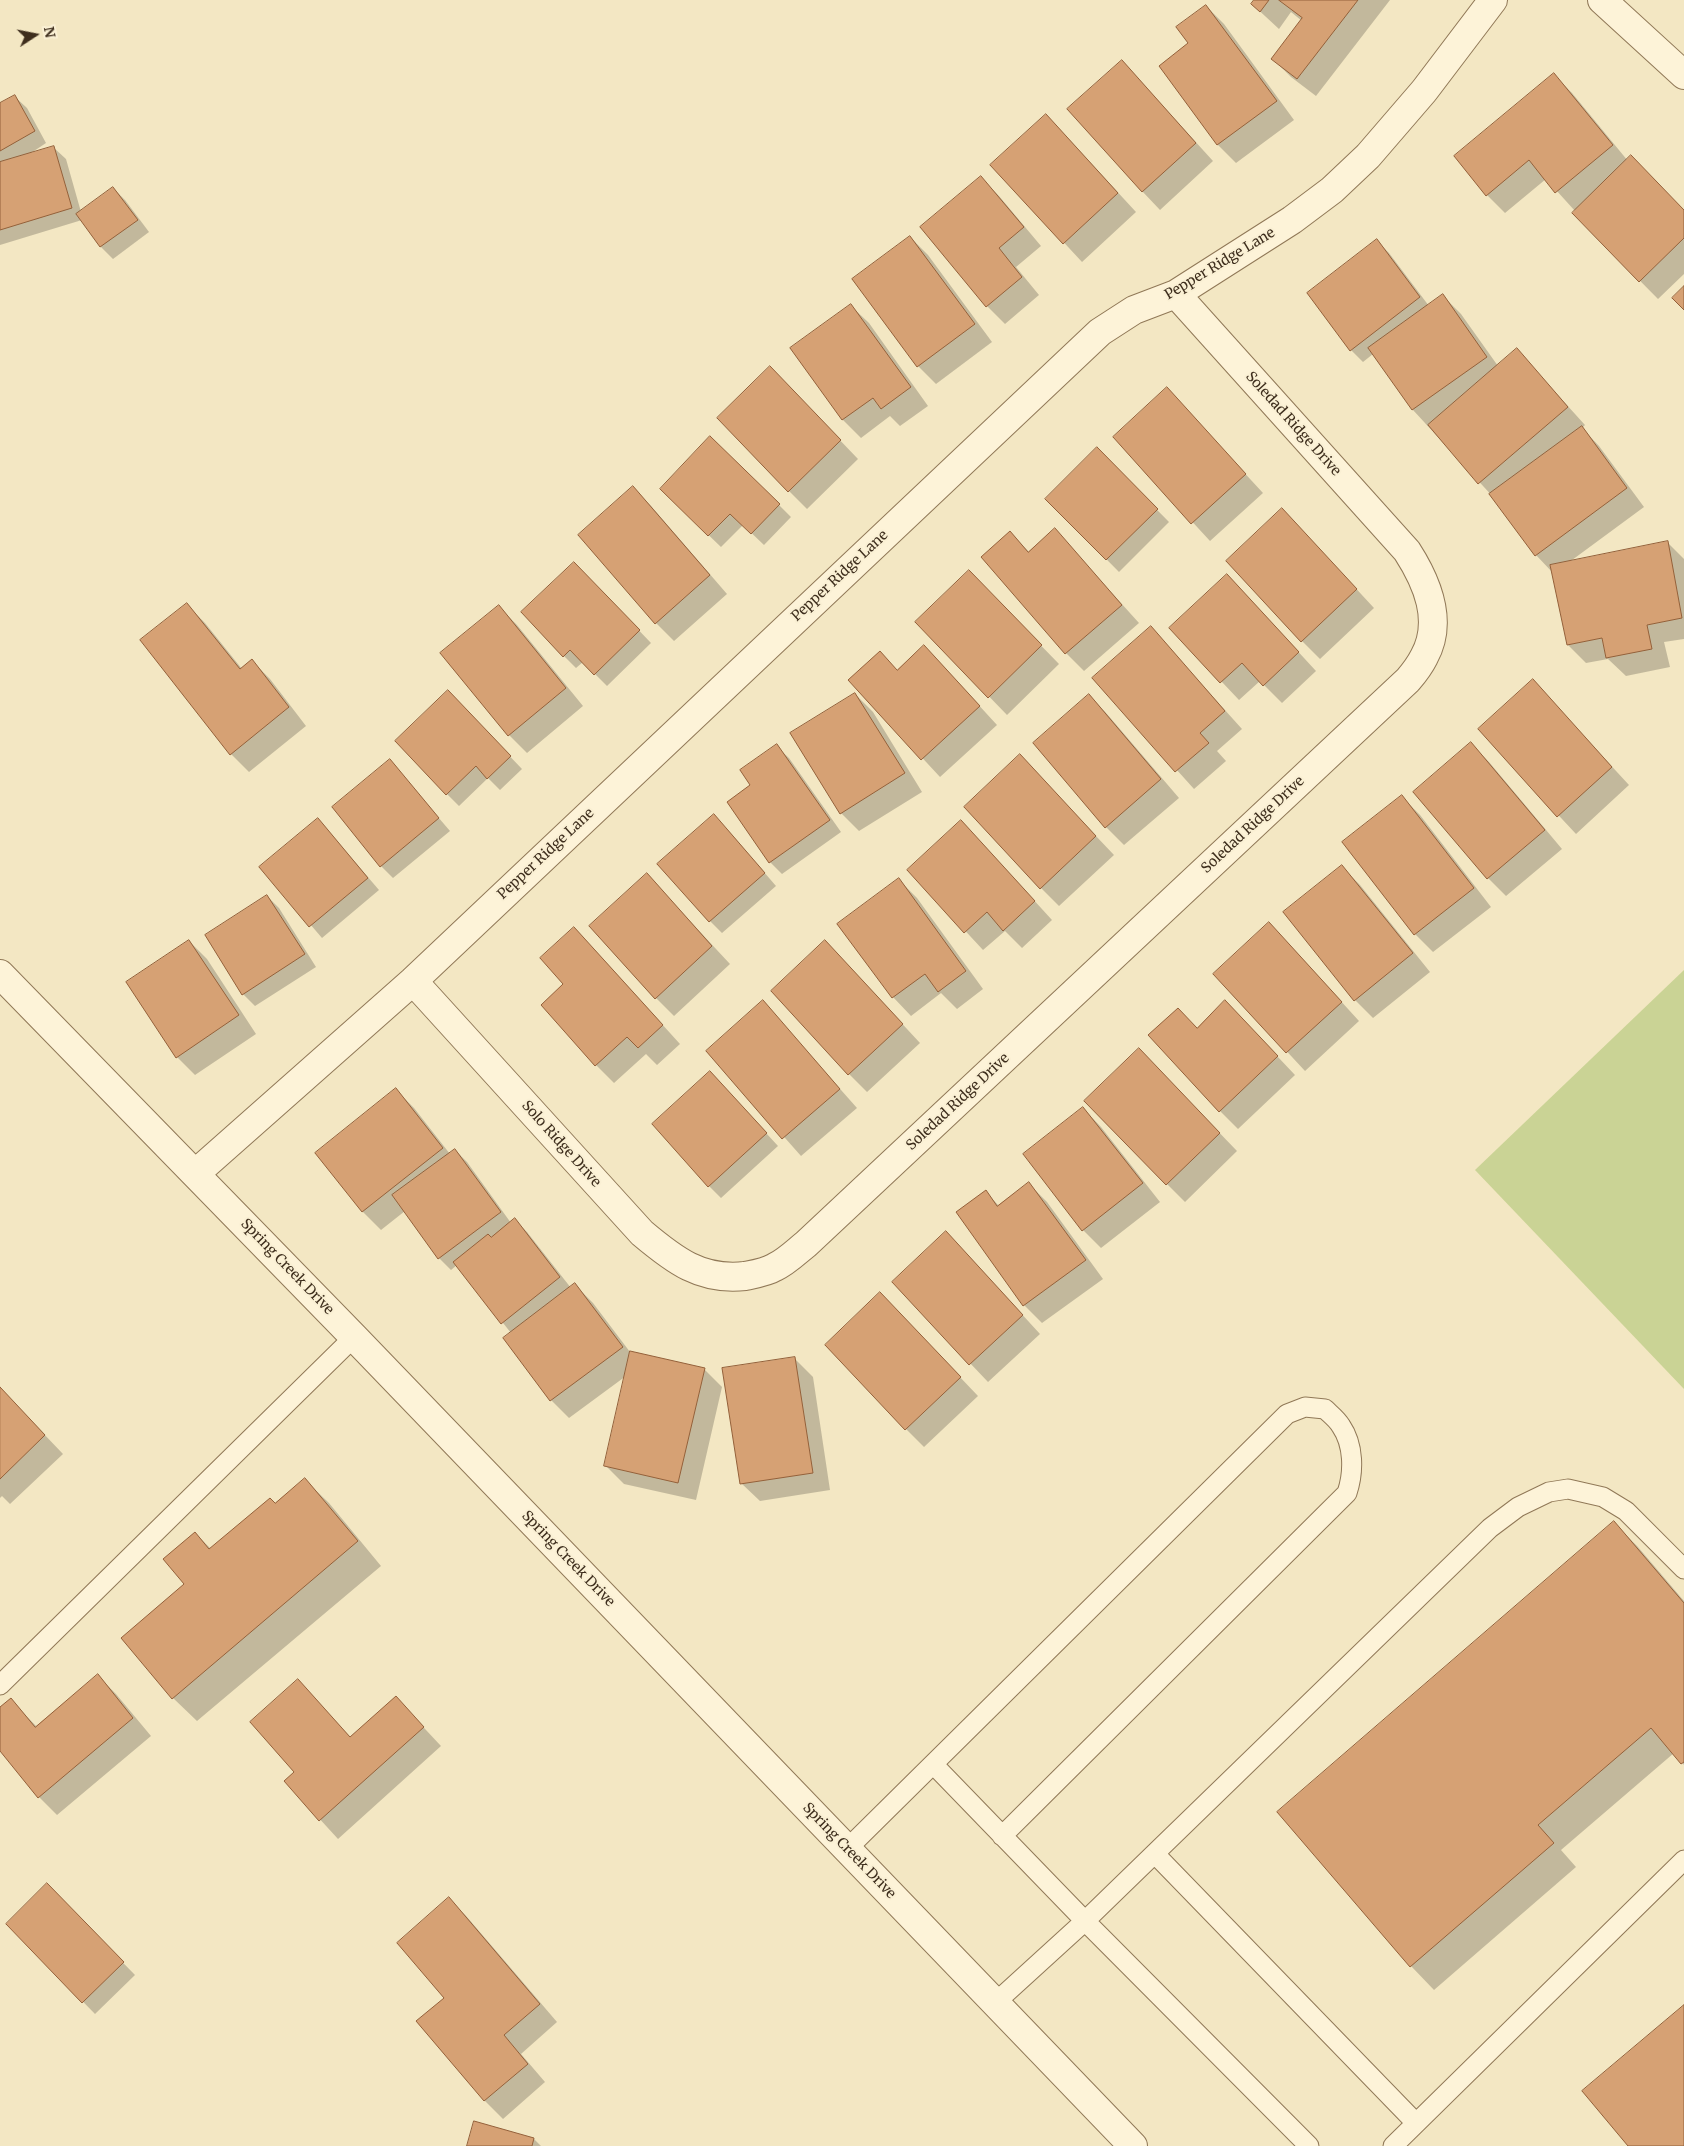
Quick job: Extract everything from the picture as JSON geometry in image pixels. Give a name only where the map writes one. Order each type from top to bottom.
[{"type":"street","name":"Pepper Ridge Lane","points":[[196,1173],[413,981],[1100,332],[1134,310],[1176,294],[1292,220],[1332,190],[1368,156],[1424,91],[1493,0]]},
{"type":"street","points":[[1602,0],[1684,74]]},
{"type":"street","name":"Soledad Ridge Drive","points":[[729,1278],[753,1274],[775,1267],[806,1244],[1408,680],[1424,657],[1431,640],[1433,617],[1430,594],[1420,572],[1407,551],[1176,294]]},
{"type":"street","name":"Spring Creek Drive","points":[[0,974],[196,1173],[1133,2146]]},
{"type":"street","name":"Solo Ridge Drive","points":[[413,981],[642,1233],[670,1256],[698,1272],[729,1278]]},
{"type":"lane","points":[[0,1685],[354,1337]]},
{"type":"lane","points":[[847,1849],[1287,1414],[1305,1408],[1325,1409],[1342,1426],[1351,1449],[1352,1478],[1347,1493],[1002,1836]]},
{"type":"lane","points":[[995,2003],[1085,1921],[1490,1528],[1518,1507],[1549,1492],[1568,1489],[1603,1497],[1626,1511],[1684,1569]]},
{"type":"lane","points":[[933,1764],[1085,1921],[1309,2146]]},
{"type":"lane","points":[[1154,1854],[1416,2123]]},
{"type":"lane","points":[[1393,2146],[1684,1860]]},
{"type":"green space","points":[[1684,970],[1684,1389],[1475,1170]]},
{"type":"building","points":[[1254,0],[1269,0],[1260,12],[1251,4]]},
{"type":"building","points":[[1279,0],[1358,0],[1297,79],[1271,59],[1302,18]]},
{"type":"building","points":[[1206,5],[1277,101],[1217,145],[1159,66],[1188,43],[1176,27]]},
{"type":"building","points":[[1122,60],[1196,143],[1142,192],[1067,109]]},
{"type":"building","points":[[1554,73],[1613,145],[1555,193],[1529,160],[1486,196],[1454,156]]},
{"type":"building","points":[[15,95],[35,131],[0,151],[0,103]]},
{"type":"building","points":[[1046,114],[1118,193],[1063,244],[990,165]]},
{"type":"building","points":[[54,146],[72,208],[0,230],[0,162]]},
{"type":"building","points":[[1631,155],[1684,210],[1684,238],[1639,282],[1572,213]]},
{"type":"building","points":[[981,176],[1024,227],[999,248],[1022,277],[986,307],[920,227]]},
{"type":"building","points":[[113,187],[138,220],[100,247],[76,214]]},
{"type":"building","points":[[910,236],[975,324],[917,367],[852,279]]},
{"type":"building","points":[[1377,239],[1420,297],[1350,351],[1307,293]]},
{"type":"building","points":[[1684,286],[1684,310],[1672,298]]},
{"type":"building","points":[[1443,294],[1487,357],[1412,410],[1368,348]]},
{"type":"building","points":[[851,304],[911,387],[881,409],[873,398],[842,420],[790,348]]},
{"type":"building","points":[[1517,348],[1568,407],[1478,484],[1428,425]]},
{"type":"building","points":[[770,366],[841,440],[788,492],[717,418]]},
{"type":"building","points":[[1167,387],[1246,474],[1191,524],[1113,437]]},
{"type":"building","points":[[1582,426],[1627,488],[1535,556],[1489,494]]},
{"type":"building","points":[[710,436],[780,504],[751,534],[730,514],[708,536],[660,489]]},
{"type":"building","points":[[1097,447],[1158,509],[1106,560],[1045,499]]},
{"type":"building","points":[[633,486],[710,575],[655,624],[578,535]]},
{"type":"building","points":[[1282,508],[1357,589],[1301,642],[1226,561]]},
{"type":"building","points":[[1055,528],[1122,605],[1065,654],[981,557],[1010,531],[1028,552]]},
{"type":"building","points":[[1668,541],[1682,618],[1647,625],[1652,649],[1606,658],[1602,638],[1567,645],[1550,565]]},
{"type":"building","points":[[574,562],[640,630],[594,675],[570,650],[563,657],[521,612]]},
{"type":"building","points":[[969,570],[1042,645],[988,698],[915,622]]},
{"type":"building","points":[[1227,574],[1299,652],[1263,686],[1242,663],[1220,683],[1169,628]]},
{"type":"building","points":[[187,603],[240,669],[252,659],[289,707],[230,755],[140,640]]},
{"type":"building","points":[[499,605],[566,688],[508,736],[440,653]]},
{"type":"building","points":[[1151,626],[1225,711],[1200,733],[1209,743],[1175,772],[1092,678]]},
{"type":"building","points":[[924,645],[980,706],[921,760],[848,680],[880,651],[897,670]]},
{"type":"building","points":[[1533,679],[1612,767],[1557,817],[1478,729]]},
{"type":"building","points":[[448,690],[511,756],[487,779],[476,766],[446,795],[395,741]]},
{"type":"building","points":[[855,693],[905,773],[840,814],[790,733]]},
{"type":"building","points":[[1089,694],[1161,779],[1105,828],[1033,743]]},
{"type":"building","points":[[1471,742],[1545,830],[1487,879],[1413,792]]},
{"type":"building","points":[[777,744],[830,820],[769,863],[727,802],[750,785],[740,770]]},
{"type":"building","points":[[1020,754],[1096,836],[1040,889],[964,807]]},
{"type":"building","points":[[390,759],[439,818],[380,867],[332,807]]},
{"type":"building","points":[[1402,795],[1474,888],[1414,935],[1342,842]]},
{"type":"building","points":[[714,814],[765,873],[709,922],[657,864]]},
{"type":"building","points":[[318,818],[368,878],[309,927],[259,867]]},
{"type":"building","points":[[961,820],[1035,901],[1003,931],[987,912],[964,933],[907,870]]},
{"type":"building","points":[[1342,865],[1413,953],[1354,1001],[1283,912]]},
{"type":"building","points":[[647,873],[712,946],[655,999],[589,926]]},
{"type":"building","points":[[899,878],[966,971],[938,992],[925,974],[892,998],[837,924]]},
{"type":"building","points":[[267,895],[305,954],[242,995],[205,935]]},
{"type":"building","points":[[1269,922],[1342,1002],[1286,1053],[1213,974]]},
{"type":"building","points":[[574,927],[663,1025],[638,1048],[627,1037],[595,1066],[541,1005],[563,984],[540,958]]},
{"type":"building","points":[[189,940],[239,1015],[176,1058],[126,982]]},
{"type":"building","points":[[825,940],[903,1024],[848,1075],[771,991]]},
{"type":"building","points":[[763,1000],[840,1089],[782,1139],[706,1051]]},
{"type":"building","points":[[1225,1000],[1278,1056],[1219,1112],[1148,1035],[1178,1008],[1197,1028]]},
{"type":"building","points":[[1139,1048],[1220,1133],[1166,1185],[1084,1101]]},
{"type":"building","points":[[710,1071],[767,1133],[708,1187],[652,1124]]},
{"type":"building","points":[[396,1088],[443,1148],[362,1212],[315,1153]]},
{"type":"building","points":[[1083,1107],[1143,1183],[1082,1231],[1023,1154]]},
{"type":"building","points":[[455,1149],[501,1212],[438,1259],[392,1195]]},
{"type":"building","points":[[1029,1182],[1086,1260],[1023,1306],[956,1212],[986,1190],[997,1206]]},
{"type":"building","points":[[515,1218],[560,1277],[501,1324],[453,1262],[488,1234],[491,1237]]},
{"type":"building","points":[[946,1231],[1023,1315],[969,1365],[892,1282]]},
{"type":"building","points":[[575,1283],[623,1347],[550,1401],[503,1338]]},
{"type":"building","points":[[880,1292],[961,1377],[905,1430],[825,1345]]},
{"type":"building","points":[[630,1351],[705,1368],[678,1483],[604,1466]]},
{"type":"building","points":[[795,1357],[813,1473],[740,1484],[722,1368]]},
{"type":"building","points":[[0,1387],[45,1435],[0,1479]]},
{"type":"building","points":[[305,1478],[358,1541],[172,1699],[121,1638],[184,1584],[163,1559],[195,1532],[209,1549],[270,1498],[275,1503]]},
{"type":"building","points":[[1614,1521],[1684,1603],[1684,1762],[1681,1764],[1651,1728],[1538,1825],[1554,1843],[1410,1967],[1277,1812]]},
{"type":"building","points":[[98,1674],[133,1718],[38,1798],[0,1751],[0,1707],[11,1698],[35,1727]]},
{"type":"building","points":[[298,1679],[350,1737],[396,1696],[424,1727],[319,1821],[284,1781],[294,1772],[250,1722]]},
{"type":"building","points":[[47,1883],[124,1962],[82,2003],[6,1924]]},
{"type":"building","points":[[449,1897],[540,2004],[504,2035],[528,2064],[484,2101],[416,2021],[444,1998],[397,1943]]},
{"type":"building","points":[[1684,2005],[1684,2146],[1628,2146],[1582,2091]]},
{"type":"building","points":[[474,2121],[534,2138],[532,2146],[467,2146]]}]
